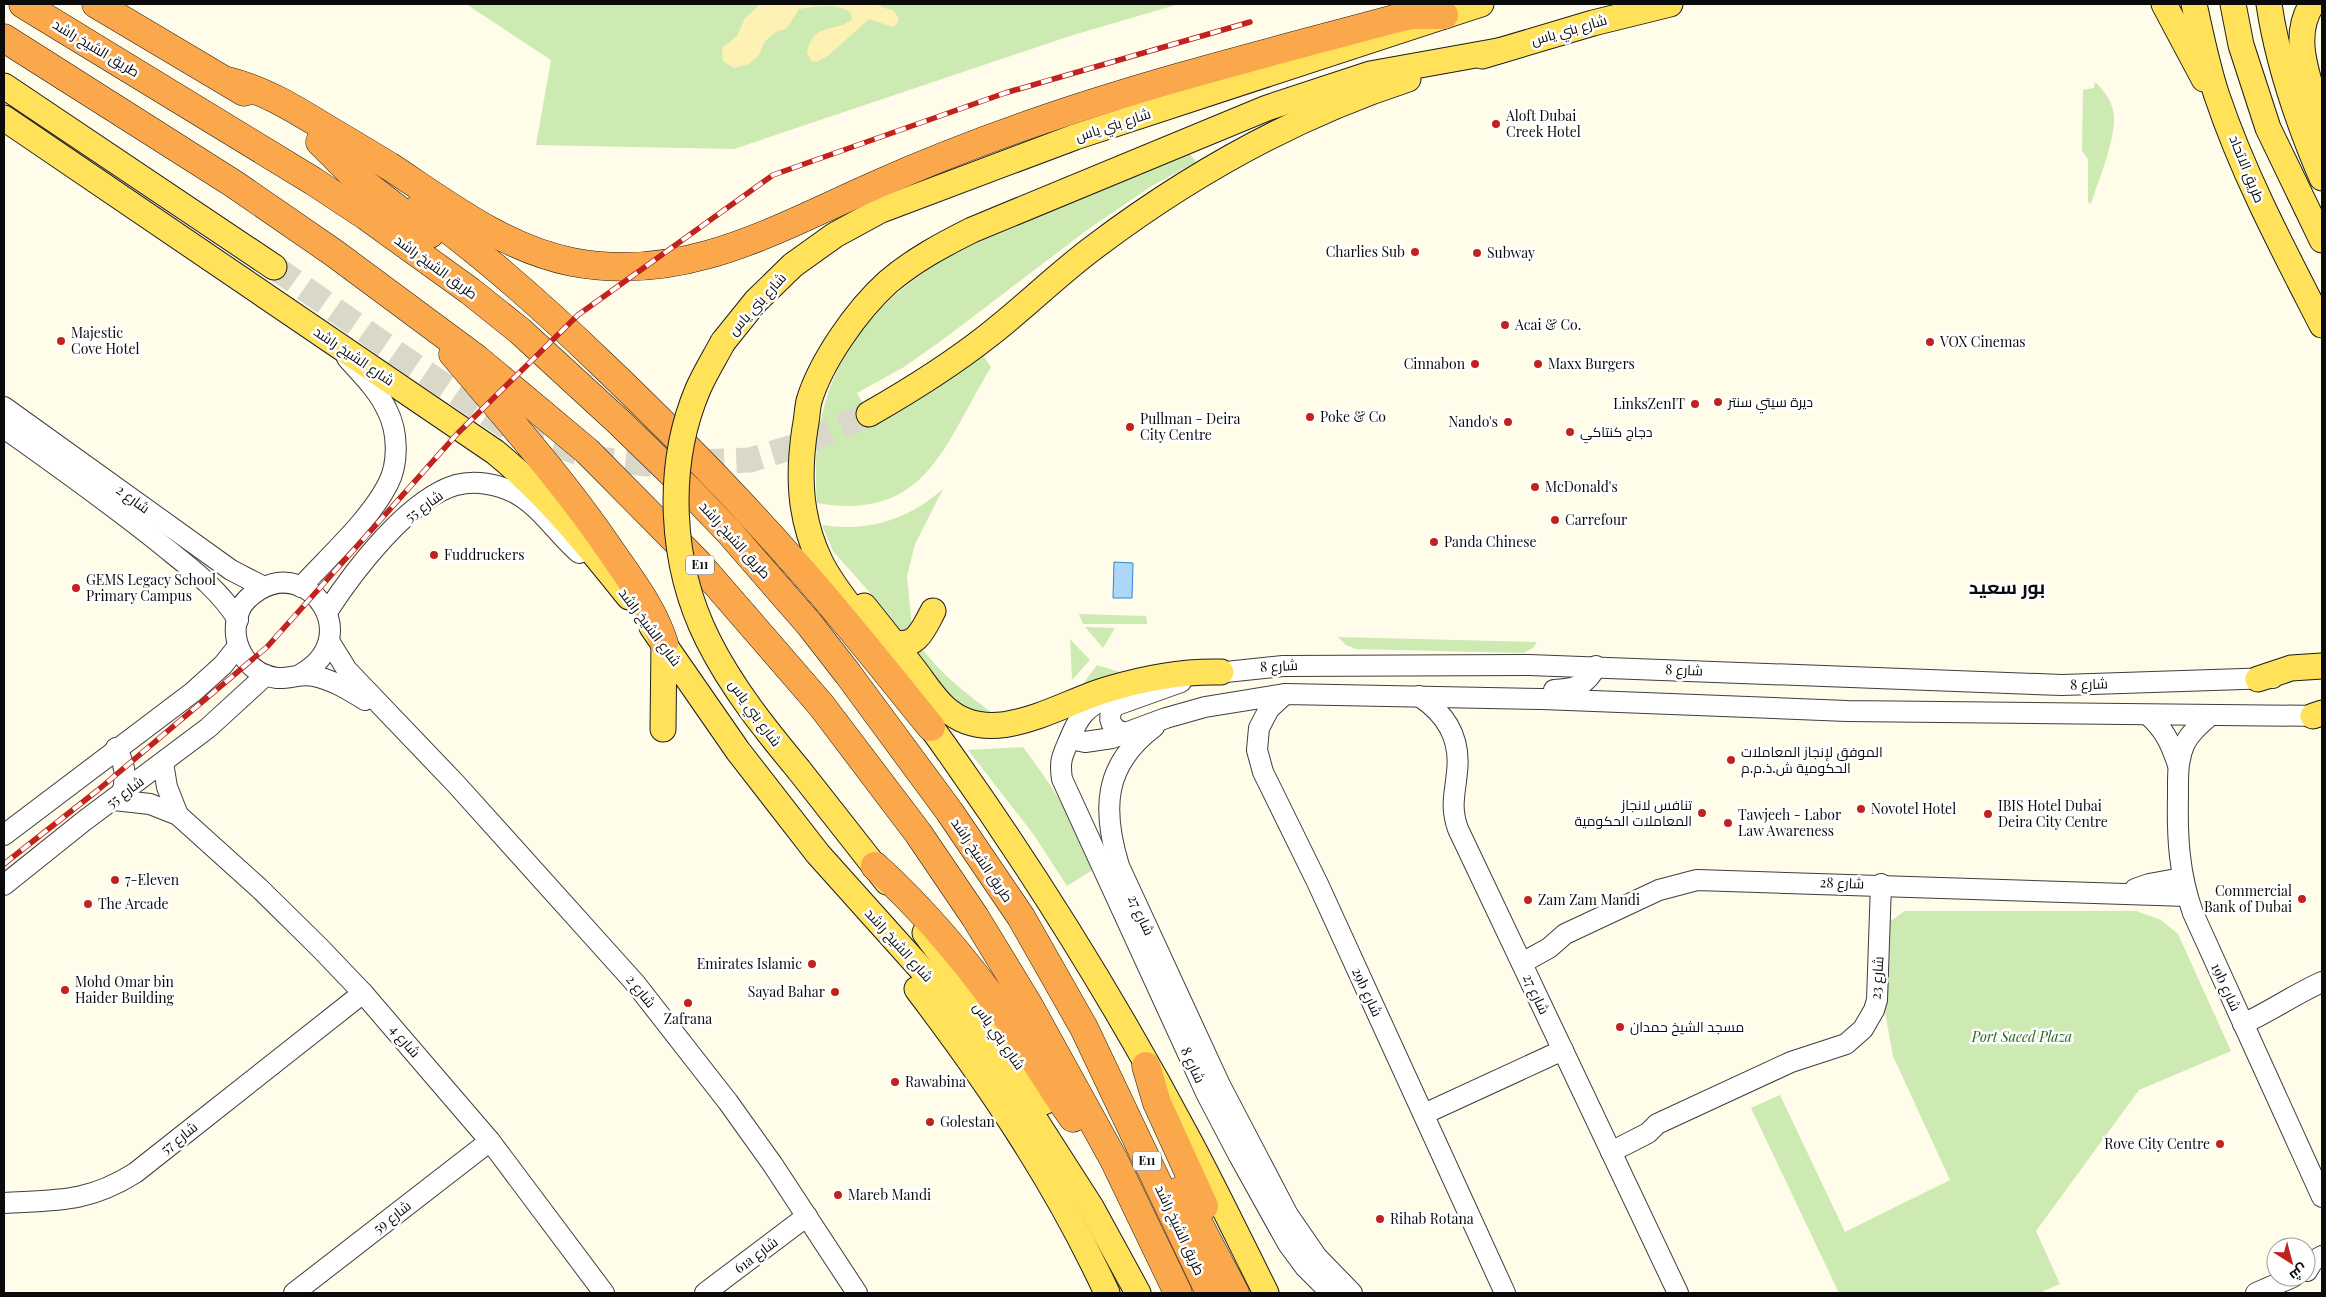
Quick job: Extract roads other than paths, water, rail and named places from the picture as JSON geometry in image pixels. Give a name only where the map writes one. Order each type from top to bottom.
[{"type":"highway","name":"طريق الشيخ راشد","points":[[24,4],[313,181],[418,253],[520,331],[687,488],[759,565],[810,625],[974,846],[1038,946],[1084,1028],[1210,1293]]},
{"type":"highway","points":[[96,4],[228,81],[381,181],[440,222],[496,267],[557,321],[659,418],[728,489],[794,562],[931,726]]},
{"type":"highway","points":[[228,81],[249,86],[285,103],[389,167],[455,211],[502,238],[536,252],[572,262],[608,267],[645,267],[681,262],[717,253],[915,168],[998,136],[1110,98],[1394,18],[1411,15],[1444,15]]},
{"type":"highway","name":"طريق الشيخ راشد","points":[[4,38],[234,184],[421,317],[530,401],[622,484],[716,583],[815,698],[918,833],[975,917],[1028,1004],[1114,1160],[1178,1293]]},
{"type":"highway","points":[[320,142],[350,172],[461,257],[499,298],[520,331]]},
{"type":"highway","points":[[421,317],[565,488],[646,601],[658,625],[664,643]]},
{"type":"highway","points":[[875,866],[916,905],[957,952],[1011,1024],[1080,1128],[1114,1160]]},
{"type":"highway","points":[[1084,1028],[1107,1061],[1148,1130],[1236,1293]]},
{"type":"highway","points":[[1146,1066],[1157,1104],[1224,1249],[1236,1293]]},
{"type":"main road","name":"شارع بني ياس","points":[[1148,1293],[1129,1250],[1085,1170],[997,1030],[875,866],[763,726],[732,683],[707,639],[689,591],[677,540],[676,488],[683,437],[698,389],[723,342],[756,301],[793,265],[835,235],[881,210],[1076,137],[1481,4]]},
{"type":"main road","name":"شارع بني ياس","points":[[1498,51],[1593,23],[1670,4]]},
{"type":"main road","points":[[2164,4],[2194,64],[2217,97]]},
{"type":"main road","name":"طريق الاتحاد","points":[[2194,4],[2217,97],[2255,192],[2322,325]]},
{"type":"main road","points":[[2234,4],[2241,45],[2268,128],[2322,240]]},
{"type":"main road","points":[[2269,4],[2289,93],[2300,126],[2322,177]]},
{"type":"main road","points":[[2312,4],[2307,12],[2302,31],[2301,47],[2322,130]]},
{"type":"main road","points":[[869,414],[952,363],[990,334],[1092,248],[1169,195],[1213,168],[1274,136],[1352,101],[1400,82],[1498,51]]},
{"type":"main road","points":[[1266,1293],[1194,1150],[1107,996],[1023,859],[931,726],[923,703],[828,575],[813,543],[803,507],[800,477],[809,401],[827,362],[852,322],[888,283],[926,253],[972,230],[1267,108],[1370,74],[1498,51]]},
{"type":"main road","points":[[4,86],[274,267]]},
{"type":"main road","name":"شارع الشيخ راشد","points":[[4,118],[334,344],[470,433],[519,471],[563,515],[664,643],[738,751],[818,854],[931,980],[1016,1090],[1091,1207],[1138,1293]]},
{"type":"main road","points":[[809,527],[836,572],[945,708],[972,723],[990,726],[1008,725],[1108,689],[1138,681],[1200,671],[1212,673]]},
{"type":"main road","points":[[893,642],[904,644],[914,641],[922,632],[933,611]]},
{"type":"main road","points":[[663,729],[664,643]]},
{"type":"main road","points":[[2258,679],[2292,668],[2322,666]]},
{"type":"main road","points":[[862,903],[902,969],[964,1051],[1007,1114],[1070,1220],[1106,1293]]},
{"type":"street","points":[[301,587],[375,505],[389,483],[395,459],[395,434],[387,410],[374,388],[334,344]]},
{"type":"street","name":"شارع 2","points":[[4,407],[231,570],[264,587]]},
{"type":"street","name":"شارع 2","points":[[4,428],[115,508],[193,570],[220,594],[238,620]]},
{"type":"street","name":"شارع 55","points":[[327,612],[348,580],[392,531],[417,507],[440,491],[457,485],[477,483],[497,486],[516,493],[532,505],[576,551],[617,582]]},
{"type":"street","points":[[289,583],[301,587],[316,597],[327,612],[330,626],[329,641],[319,661],[301,674],[278,678],[266,675],[249,664],[238,646],[236,636],[238,620],[245,602],[264,587],[289,583]]},
{"type":"street","name":"شارع 2","points":[[329,641],[347,670],[456,784],[634,983],[728,1102],[808,1216],[857,1293]]},
{"type":"street","points":[[4,835],[116,748],[199,687],[223,665],[238,646]]},
{"type":"street","name":"شارع 8","points":[[1331,1293],[1305,1267],[1288,1244],[1206,1093],[1062,779],[1061,754],[1070,739],[1077,720],[1098,702],[1147,686],[1212,673],[1314,665],[1596,666],[2062,685],[2258,679],[2322,675]]},
{"type":"street","points":[[1396,695],[1416,687],[1433,686],[1574,689],[1588,680],[1596,666]]},
{"type":"street","points":[[1125,733],[1112,726],[1110,712],[1114,706],[1120,702],[1212,673]]},
{"type":"street","name":"شارع 2","points":[[301,674],[339,684],[389,716]]},
{"type":"street","name":"شارع 55","points":[[4,886],[69,832],[208,728],[266,675]]},
{"type":"street","points":[[1910,710],[1964,700],[2047,699],[2059,691],[2062,685]]},
{"type":"street","name":"شارع 8","points":[[1070,739],[1098,741],[1166,718],[1236,700],[1285,694],[1396,695],[1847,711],[1910,710],[2148,715],[2320,716]]},
{"type":"street","name":"29b شارع","points":[[1285,694],[1269,709],[1259,728],[1257,750],[1263,772],[1315,877],[1505,1293]]},
{"type":"street","name":"شارع 27","points":[[1419,696],[1434,706],[1446,719],[1454,736],[1458,753],[1452,801],[1454,816],[1519,958],[1678,1293]]},
{"type":"street","name":"19b شارع","points":[[2148,715],[2168,737],[2178,766]]},
{"type":"street","name":"19b شارع","points":[[2211,715],[2192,733],[2185,744],[2178,766],[2177,841],[2184,886],[2322,1197]]},
{"type":"street","name":"شارع 27","points":[[1166,718],[1147,732],[1130,749],[1117,770],[1110,791],[1108,814],[1110,837],[1118,866],[1220,1085],[1292,1222],[1317,1257],[1352,1293]]},
{"type":"street","points":[[116,748],[122,758],[125,770],[125,782],[118,797]]},
{"type":"street","name":"شارع 4","points":[[163,763],[167,787],[178,815]]},
{"type":"street","name":"شارع 4","points":[[118,797],[150,804],[178,815],[258,888],[363,993],[490,1142],[604,1293]]},
{"type":"street","name":"شارع 28","points":[[1519,958],[1550,935],[1565,934],[1660,890],[1697,880],[2129,892],[2154,896],[2184,886]]},
{"type":"street","name":"شارع 23","points":[[1609,1147],[1644,1124],[1656,1124],[1801,1058],[1850,1030],[1865,1007],[1869,989],[1876,884]]},
{"type":"street","points":[[2241,1018],[2272,1011],[2293,995],[2322,982]]},
{"type":"street","name":"شارع 57","points":[[4,1202],[76,1198],[97,1193],[135,1173],[363,993]]},
{"type":"street","points":[[332,1018],[365,1015],[386,1020]]},
{"type":"street","points":[[1424,1114],[1563,1050]]},
{"type":"street","name":"شارع 59","points":[[294,1293],[490,1142]]},
{"type":"street","name":"61a شارع","points":[[705,1293],[808,1216]]},
{"type":"street","points":[[2256,1293],[2271,1287]]},
{"type":"water","points":[[1114,562],[1133,563],[1132,598],[1113,598]]},
{"type":"tunnel","points":[[274,267],[399,355],[511,430],[597,459],[647,464],[750,460],[793,447],[869,414]]},
{"type":"railway","points":[[4,864],[98,790],[267,647],[458,433],[578,315],[773,175],[1005,93],[1250,22]]},
{"type":"place","name":"Aloft Dubai Creek Hotel","points":[[1496,124]]},
{"type":"place","name":"Charlies Sub","points":[[1415,252]]},
{"type":"place","name":"Subway","points":[[1477,253]]},
{"type":"place","name":"Acai & Co.","points":[[1505,325]]},
{"type":"place","name":"Majestic Cove Hotel","points":[[61,341]]},
{"type":"place","name":"VOX Cinemas","points":[[1930,342]]},
{"type":"place","name":"Cinnabon","points":[[1475,364]]},
{"type":"place","name":"Maxx Burgers","points":[[1538,364]]},
{"type":"place","name":"ديرة سيتي سنتر","points":[[1718,402]]},
{"type":"place","name":"LinksZenIT","points":[[1695,404]]},
{"type":"place","name":"Poke & Co","points":[[1310,417]]},
{"type":"place","name":"Nando's","points":[[1508,422]]},
{"type":"place","name":"Pullman - Deira City Centre","points":[[1130,427]]},
{"type":"place","name":"دجاج كنتاكي","points":[[1570,432]]},
{"type":"place","name":"McDonald's","points":[[1535,487]]},
{"type":"place","name":"Carrefour","points":[[1555,520]]},
{"type":"place","name":"Panda Chinese","points":[[1434,542]]},
{"type":"place","name":"Fuddruckers","points":[[434,555]]},
{"type":"place","name":"GEMS Legacy School Primary Campus","points":[[76,588]]},
{"type":"place","name":"الموفق لإنجاز المعاملات الحكومية ش.ذ.م.م","points":[[1731,760]]},
{"type":"place","name":"Novotel Hotel","points":[[1861,809]]},
{"type":"place","name":"تنافس لانجاز المعاملات الحكومية","points":[[1702,813]]},
{"type":"place","name":"IBIS Hotel Dubai Deira City Centre","points":[[1988,814]]},
{"type":"place","name":"Tawjeeh - Labor Law Awareness","points":[[1728,823]]},
{"type":"place","name":"7-Eleven","points":[[115,880]]},
{"type":"place","name":"Commercial Bank of Dubai","points":[[2302,899]]},
{"type":"place","name":"Zam Zam Mandi","points":[[1528,900]]},
{"type":"place","name":"The Arcade","points":[[88,904]]},
{"type":"place","name":"Emirates Islamic","points":[[812,964]]},
{"type":"place","name":"Mohd Omar bin Haider Building","points":[[65,990]]},
{"type":"place","name":"Sayad Bahar","points":[[835,992]]},
{"type":"place","name":"Zafrana","points":[[688,1003]]},
{"type":"place","name":"مسجد الشيخ حمدان","points":[[1620,1027]]},
{"type":"place","name":"Rawabina","points":[[895,1082]]},
{"type":"place","name":"Golestan","points":[[930,1122]]},
{"type":"place","name":"Rove City Centre","points":[[2220,1144]]},
{"type":"place","name":"Mareb Mandi","points":[[838,1195]]},
{"type":"place","name":"Rihab Rotana","points":[[1380,1219]]},
{"type":"district","name":"بور سعيد","points":[[2007,587]]},
{"type":"park label","name":"Port Saeed Plaza","points":[[2022,1037]]}]
